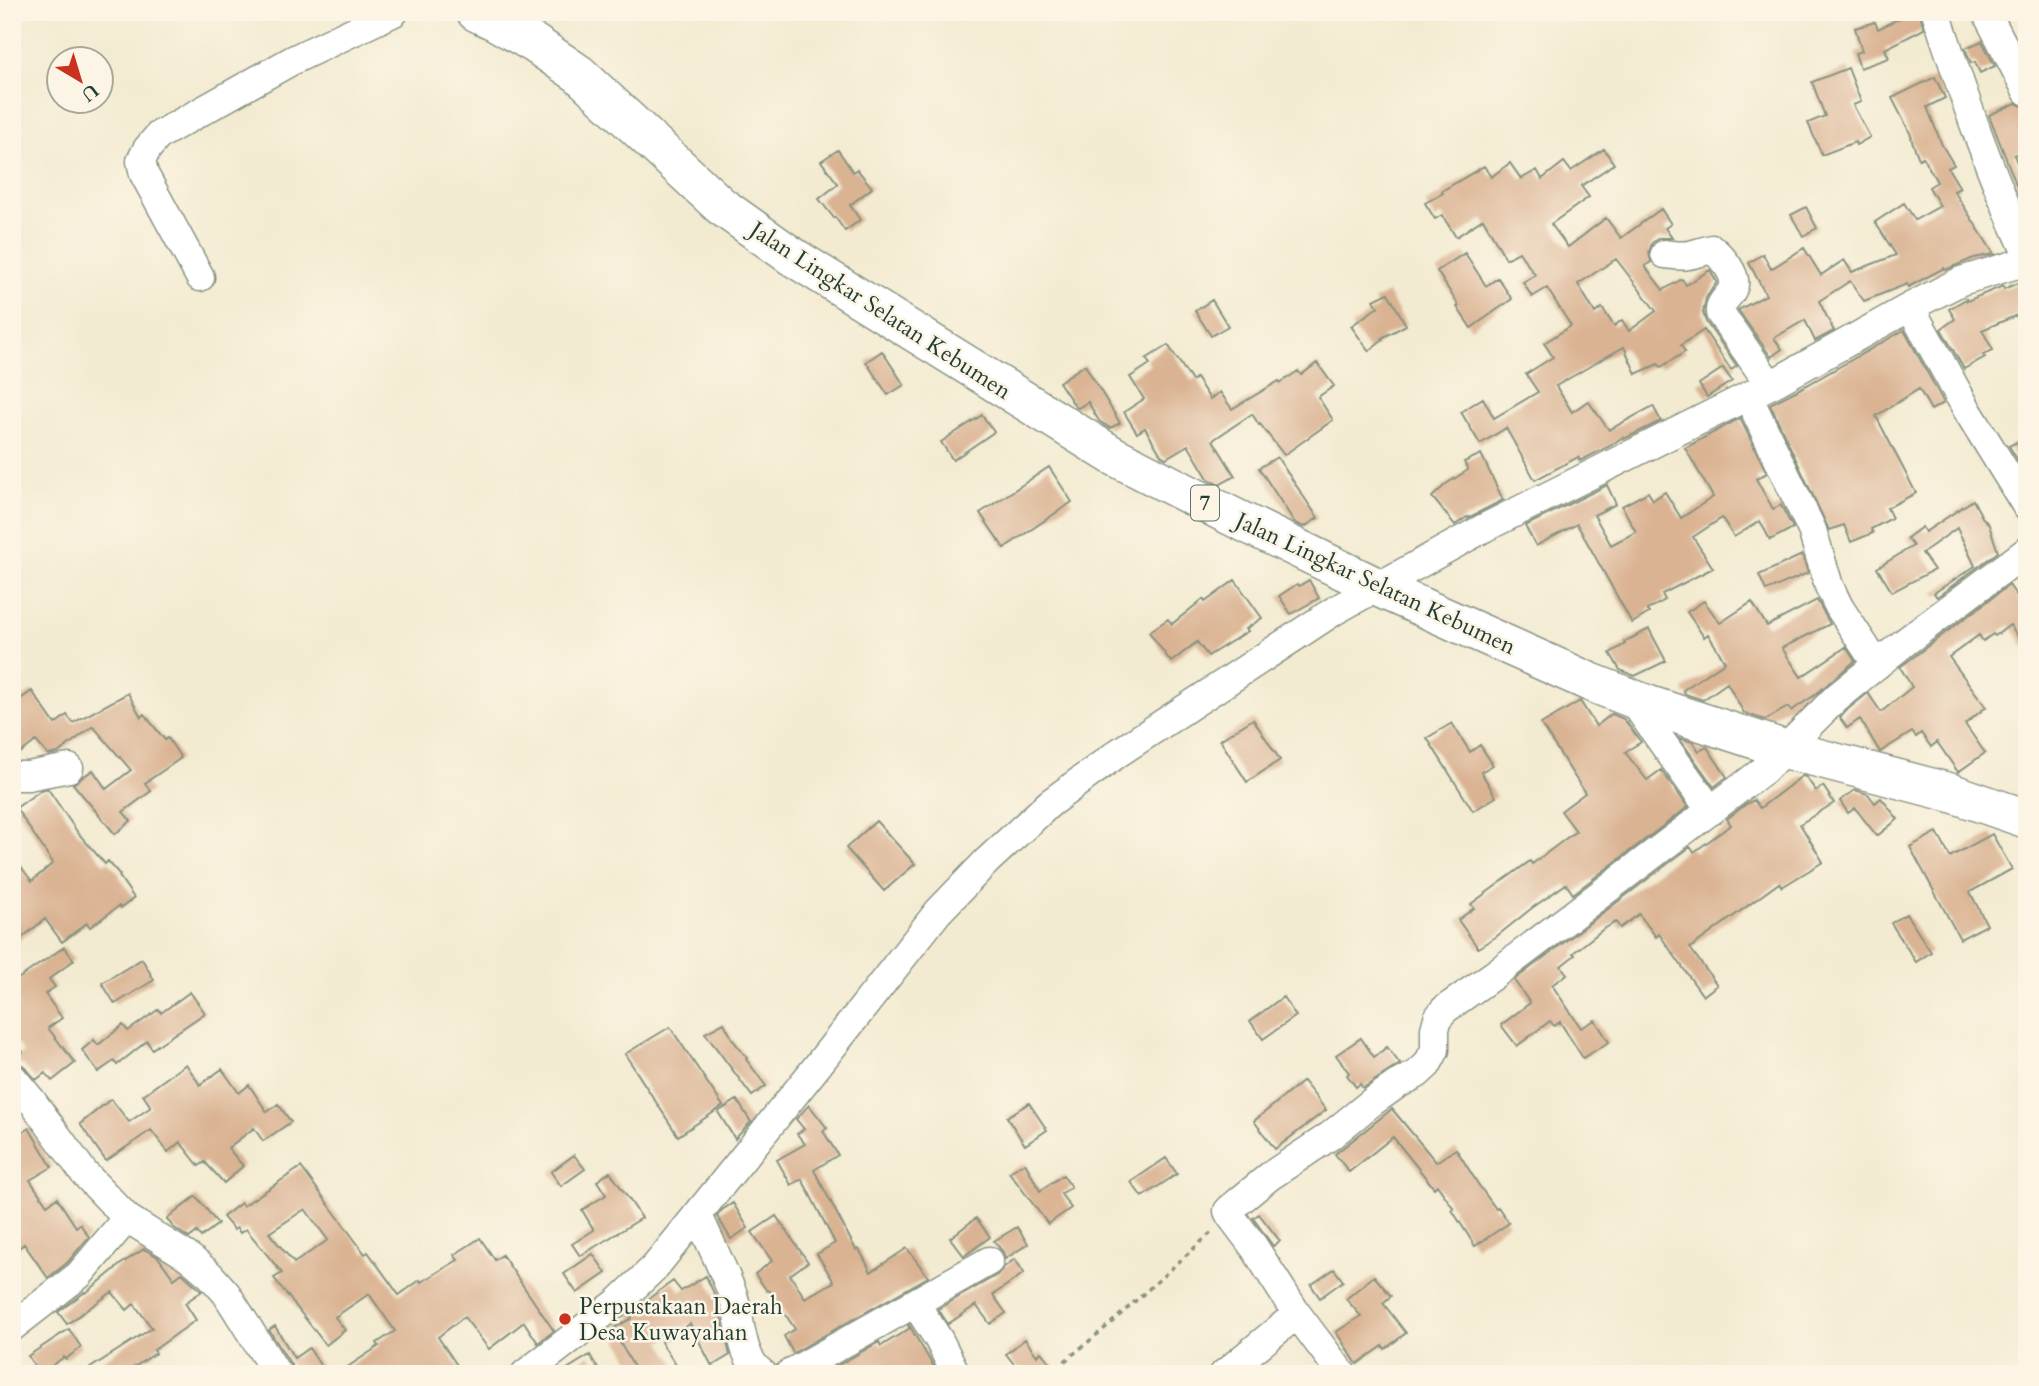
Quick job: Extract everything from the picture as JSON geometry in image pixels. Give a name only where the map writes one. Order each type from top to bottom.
[{"type":"highway","name":"Jalan Lingkar Selatan Kebumen","points":[[476,12],[535,44],[579,74],[721,206],[801,262],[1112,455],[1377,587],[1590,682],[1784,749],[1952,793],[2027,819]]},
{"type":"street","points":[[200,277],[144,174],[141,160],[147,149],[159,135],[199,111],[293,60],[394,12]]},
{"type":"street","points":[[1936,12],[1979,141],[2001,198],[2027,253]]},
{"type":"street","points":[[1986,12],[2027,91]]},
{"type":"street","points":[[1665,254],[1682,257],[1712,249],[1733,276],[1733,290],[1720,306],[1720,313],[1759,391],[1812,530],[1834,597],[1877,665]]},
{"type":"street","points":[[536,1370],[655,1267],[938,912],[987,861],[1050,803],[1118,752],[1334,611],[1484,528],[1759,391],[1961,281],[2027,261]]},
{"type":"street","points":[[1910,307],[1969,413],[2027,508]]},
{"type":"street","points":[[1342,1374],[1297,1314],[1228,1211],[1372,1102],[1427,1065],[1435,1050],[1438,1018],[1444,1010],[1764,770],[1837,697],[2027,551]]},
{"type":"street","points":[[1630,697],[1711,811]]},
{"type":"street","points":[[12,776],[29,776],[69,768]]},
{"type":"street","points":[[12,1077],[22,1108],[127,1218],[190,1258],[210,1275],[226,1293],[277,1374]]},
{"type":"street","points":[[698,1215],[732,1292],[746,1349],[753,1364],[763,1374]]},
{"type":"street","points":[[12,1327],[79,1275],[127,1218]]},
{"type":"street","points":[[792,1373],[989,1261]]},
{"type":"street","points":[[915,1303],[939,1340],[956,1374]]},
{"type":"street","points":[[1224,1374],[1297,1314]]},
{"type":"path","points":[[1049,1374],[1110,1324],[1230,1215]]},
{"type":"building","points":[[1912,12],[1920,12],[1924,29],[1885,49],[1889,58],[1860,68],[1855,53],[1862,51],[1855,28],[1875,22],[1878,29]]},
{"type":"building","points":[[1982,41],[1995,66],[1980,73],[1975,62],[1971,63],[1965,48]]},
{"type":"building","points":[[1848,68],[1861,102],[1853,105],[1870,137],[1856,145],[1855,142],[1822,155],[1808,123],[1825,116],[1812,82]]},
{"type":"building","points":[[1935,77],[1945,98],[1927,107],[1942,145],[1954,165],[1948,168],[1960,188],[1954,191],[1994,254],[1974,258],[1945,270],[1944,268],[1908,287],[1907,284],[1864,301],[1850,281],[1819,301],[1834,331],[1815,341],[1805,320],[1774,338],[1782,349],[1771,357],[1738,310],[1766,295],[1749,263],[1763,254],[1771,269],[1804,248],[1821,275],[1844,260],[1852,272],[1896,255],[1875,222],[1904,203],[1915,220],[1940,206],[1929,187],[1937,182],[1923,157],[1919,159],[1912,137],[1892,98]]},
{"type":"building","points":[[2016,103],[2027,108],[2027,148],[2014,155],[2027,187],[2027,212],[1989,115]]},
{"type":"building","points":[[1604,149],[1614,164],[1581,186],[1589,197],[1551,224],[1568,247],[1606,218],[1621,238],[1661,209],[1671,224],[1665,228],[1672,238],[1659,238],[1652,243],[1649,252],[1651,262],[1645,266],[1663,290],[1682,279],[1686,285],[1710,270],[1717,282],[1706,298],[1703,313],[1706,322],[1737,366],[1731,370],[1704,330],[1681,345],[1685,352],[1661,367],[1658,364],[1636,374],[1624,347],[1599,361],[1556,386],[1572,412],[1588,401],[1609,430],[1653,406],[1661,421],[1624,439],[1623,437],[1580,461],[1578,457],[1535,480],[1506,428],[1480,444],[1461,412],[1483,398],[1494,418],[1538,392],[1526,374],[1553,357],[1544,343],[1571,326],[1547,288],[1532,297],[1523,282],[1535,275],[1519,252],[1506,259],[1483,219],[1456,237],[1442,215],[1435,219],[1425,203],[1484,166],[1491,177],[1510,163],[1521,179],[1537,170],[1542,179],[1564,162],[1571,171]],"holes":[[[1616,259],[1656,311],[1629,331],[1622,320],[1614,326],[1602,308],[1595,313],[1578,284]]]},
{"type":"building","points":[[838,150],[853,172],[857,169],[872,188],[850,205],[860,220],[845,231],[819,199],[838,184],[821,161]]},
{"type":"building","points":[[1806,207],[1817,228],[1803,236],[1791,215]]},
{"type":"building","points":[[1465,253],[1486,286],[1498,278],[1512,299],[1471,328],[1437,271]]},
{"type":"building","points":[[2027,279],[2027,311],[1982,330],[1993,350],[1964,369],[1941,329],[1955,319],[1949,309],[1966,299],[1967,301],[2003,286],[2004,289]]},
{"type":"building","points":[[1388,293],[1406,325],[1382,338],[1383,340],[1369,351],[1351,326],[1378,307],[1374,300]]},
{"type":"building","points":[[1212,300],[1228,326],[1211,336],[1195,311]]},
{"type":"building","points":[[1904,330],[1944,403],[1931,410],[1919,389],[1876,416],[1916,493],[1887,508],[1892,518],[1871,529],[1873,533],[1851,542],[1844,525],[1829,530],[1770,404]]},
{"type":"building","points":[[1168,345],[1192,381],[1196,378],[1210,399],[1220,392],[1232,409],[1298,371],[1301,375],[1317,363],[1334,386],[1318,397],[1333,420],[1284,455],[1252,414],[1213,440],[1235,476],[1219,485],[1209,480],[1188,445],[1166,458],[1161,455],[1145,428],[1137,433],[1124,412],[1144,399],[1130,377],[1150,364],[1146,359]]},
{"type":"building","points":[[882,351],[904,385],[888,395],[866,362]]},
{"type":"building","points":[[1085,365],[1120,423],[1110,428],[1099,421],[1088,402],[1078,408],[1075,406],[1059,382]]},
{"type":"building","points":[[1723,368],[1732,381],[1707,397],[1699,384]]},
{"type":"building","points":[[982,415],[994,432],[953,460],[941,442]]},
{"type":"building","points":[[1740,418],[1767,473],[1756,479],[1773,509],[1781,505],[1793,528],[1770,540],[1760,521],[1734,537],[1722,518],[1693,537],[1713,568],[1662,594],[1665,600],[1632,623],[1577,524],[1536,546],[1525,526],[1607,485],[1616,504],[1594,515],[1611,545],[1636,532],[1622,506],[1648,492],[1653,500],[1665,492],[1681,518],[1713,497],[1685,448]]},
{"type":"building","points":[[2027,437],[2027,475],[2009,446]]},
{"type":"building","points":[[1481,454],[1503,500],[1455,525],[1432,497],[1468,470],[1464,462]]},
{"type":"building","points":[[1277,457],[1318,518],[1304,527],[1295,523],[1259,468]]},
{"type":"building","points":[[1049,467],[1072,502],[1004,548],[980,513]]},
{"type":"building","points":[[1973,500],[1989,525],[1998,552],[1937,597],[1934,593],[1975,566],[1957,528],[1922,553],[1934,570],[1892,592],[1877,568],[1913,546],[1907,538],[1922,527],[1925,532]]},
{"type":"building","points":[[1802,555],[1808,573],[1766,591],[1759,575]]},
{"type":"building","points":[[1235,580],[1262,618],[1246,629],[1248,631],[1208,656],[1197,642],[1171,662],[1149,632],[1168,619],[1172,624],[1203,599],[1205,602]]},
{"type":"building","points":[[1309,580],[1319,598],[1291,614],[1279,596],[1297,584],[1299,586]]},
{"type":"building","points":[[2009,585],[2021,602],[2027,598],[2027,651],[2010,625],[1983,641],[1979,635],[1949,657],[1986,707],[1965,724],[1985,753],[1958,772],[1937,742],[1931,747],[1921,733],[1916,737],[1912,732],[1880,752],[1860,719],[1847,728],[1840,718],[1848,709],[1868,693],[1881,712],[1912,687],[1900,667]]},
{"type":"building","points":[[1817,600],[1830,624],[1782,648],[1801,677],[1846,647],[1855,661],[1815,695],[1791,711],[1788,707],[1765,720],[1744,713],[1727,683],[1703,700],[1685,694],[1683,690],[1725,662],[1708,634],[1704,637],[1687,612],[1704,601],[1720,623],[1752,602],[1767,626]]},
{"type":"building","points":[[1649,629],[1666,661],[1635,676],[1620,670],[1610,653]]},
{"type":"building","points":[[32,691],[55,724],[67,715],[73,723],[128,693],[141,717],[144,714],[165,740],[168,738],[181,758],[145,783],[151,791],[123,812],[131,821],[115,834],[73,784],[93,770],[106,789],[131,770],[93,726],[58,753],[48,755],[36,741],[12,759],[12,705]]},
{"type":"building","points":[[1580,701],[1596,726],[1612,714],[1624,719],[1641,742],[1625,752],[1647,780],[1661,770],[1688,807],[1573,894],[1566,884],[1478,948],[1458,920],[1474,908],[1471,904],[1576,831],[1561,811],[1585,793],[1541,724]]},
{"type":"building","points":[[1253,719],[1280,760],[1247,782],[1220,740]]},
{"type":"building","points":[[1452,723],[1470,752],[1480,745],[1493,765],[1481,772],[1496,797],[1473,811],[1427,738]]},
{"type":"building","points":[[1679,738],[1693,742],[1699,751],[1707,747],[1727,777],[1714,787]]},
{"type":"building","points":[[1802,776],[1806,777],[1816,791],[1823,786],[1834,803],[1800,824],[1823,862],[1782,887],[1779,883],[1690,948],[1717,985],[1703,996],[1659,934],[1656,937],[1639,914],[1620,928],[1616,922],[1602,930],[1573,953],[1575,955],[1561,966],[1567,974],[1552,985],[1581,1028],[1595,1020],[1609,1042],[1583,1058],[1560,1022],[1554,1026],[1550,1021],[1517,1046],[1501,1025],[1530,1003],[1514,980],[1690,847],[1694,852],[1731,825],[1727,819],[1745,805],[1754,800],[1760,808]]},
{"type":"building","points":[[48,789],[78,833],[105,864],[108,861],[134,898],[90,927],[87,923],[62,942],[45,919],[12,946],[12,856],[32,881],[53,863],[16,808],[41,790]]},
{"type":"building","points":[[1855,790],[1868,794],[1875,803],[1881,798],[1898,819],[1877,836],[1855,808],[1848,813],[1840,801]]},
{"type":"building","points":[[876,821],[915,864],[884,891],[846,848]]},
{"type":"building","points":[[1937,832],[1950,857],[1992,834],[2012,869],[1970,892],[1987,925],[1960,939],[1910,847]]},
{"type":"building","points":[[1906,914],[1931,952],[1916,962],[1891,923]]},
{"type":"building","points":[[64,947],[74,960],[49,979],[55,987],[45,994],[62,1018],[48,1028],[75,1063],[52,1081],[45,1073],[36,1080],[24,1066],[14,1061],[23,1052],[12,1037],[12,983]]},
{"type":"building","points":[[142,959],[154,980],[115,1004],[102,983]]},
{"type":"building","points":[[190,992],[205,1013],[152,1049],[147,1041],[117,1065],[114,1061],[98,1072],[82,1050],[94,1040],[98,1045],[123,1025],[128,1031],[159,1009],[161,1013]]},
{"type":"building","points":[[1283,997],[1296,1016],[1263,1039],[1250,1021]]},
{"type":"building","points":[[724,1023],[766,1086],[752,1096],[705,1033]]},
{"type":"building","points":[[670,1027],[723,1106],[678,1136],[625,1054]]},
{"type":"building","points":[[1361,1038],[1374,1057],[1387,1047],[1400,1064],[1363,1088],[1360,1084],[1356,1087],[1336,1055]]},
{"type":"building","points":[[186,1064],[200,1085],[222,1069],[239,1093],[249,1085],[267,1112],[278,1104],[291,1122],[263,1141],[254,1128],[228,1148],[243,1166],[224,1183],[205,1162],[199,1166],[180,1142],[168,1152],[151,1130],[106,1161],[80,1124],[111,1099],[129,1122],[151,1107],[143,1095]]},
{"type":"building","points":[[1303,1081],[1326,1110],[1275,1149],[1254,1121]]},
{"type":"building","points":[[737,1100],[751,1122],[735,1139],[718,1112]]},
{"type":"building","points":[[1029,1103],[1047,1130],[1025,1145],[1007,1117]]},
{"type":"building","points":[[809,1105],[827,1128],[823,1131],[838,1155],[814,1170],[856,1250],[859,1249],[871,1272],[907,1248],[928,1277],[793,1353],[784,1336],[795,1329],[755,1274],[772,1261],[752,1232],[776,1216],[808,1262],[790,1275],[805,1298],[834,1282],[817,1254],[835,1243],[802,1179],[791,1185],[777,1160],[805,1144],[797,1134],[804,1129],[796,1119]]},
{"type":"building","points":[[1392,1109],[1436,1162],[1456,1149],[1478,1184],[1509,1223],[1475,1246],[1437,1185],[1434,1188],[1393,1137],[1349,1172],[1335,1154]]},
{"type":"building","points":[[29,1128],[52,1167],[30,1180],[47,1205],[57,1198],[76,1227],[80,1224],[89,1237],[67,1263],[48,1278],[24,1244],[12,1253],[12,1138]]},
{"type":"building","points":[[574,1155],[585,1169],[561,1186],[551,1172]]},
{"type":"building","points":[[1166,1158],[1177,1174],[1142,1197],[1131,1182]]},
{"type":"building","points":[[1025,1163],[1040,1191],[1063,1175],[1071,1187],[1061,1194],[1071,1208],[1048,1224],[1009,1172]]},
{"type":"building","points":[[301,1167],[399,1295],[420,1280],[421,1282],[458,1260],[454,1255],[480,1238],[495,1260],[502,1255],[554,1331],[538,1343],[524,1322],[489,1349],[464,1317],[438,1337],[463,1374],[337,1374],[379,1346],[377,1343],[395,1331],[369,1294],[335,1317],[345,1330],[326,1345],[274,1278],[282,1273],[246,1229],[240,1233],[237,1228],[234,1230],[223,1217],[241,1203],[243,1206]],"holes":[[[305,1209],[328,1240],[294,1263],[269,1233]]]},
{"type":"building","points":[[610,1172],[642,1218],[580,1256],[572,1244],[594,1230],[582,1210],[606,1195],[597,1181]]},
{"type":"building","points":[[196,1196],[218,1224],[201,1237],[197,1232],[189,1238],[173,1227],[167,1219]]},
{"type":"building","points":[[733,1203],[748,1228],[731,1239],[717,1216]]},
{"type":"building","points":[[1259,1214],[1280,1241],[1273,1246],[1253,1218]]},
{"type":"building","points":[[976,1218],[990,1237],[964,1256],[950,1238]]},
{"type":"building","points":[[1017,1227],[1028,1244],[1005,1259],[994,1241]]},
{"type":"building","points":[[144,1249],[158,1257],[174,1279],[182,1273],[202,1291],[185,1303],[196,1320],[154,1350],[156,1353],[123,1374],[81,1374],[152,1328],[134,1304],[127,1310],[112,1292],[67,1324],[58,1312]]},
{"type":"building","points":[[593,1254],[606,1273],[577,1293],[564,1274]]},
{"type":"building","points":[[1015,1259],[1024,1273],[993,1295],[1006,1313],[990,1324],[976,1305],[948,1324],[938,1309],[997,1275]]},
{"type":"building","points":[[1334,1269],[1343,1281],[1320,1298],[1311,1285]]},
{"type":"building","points":[[706,1276],[717,1300],[730,1355],[712,1366],[690,1324],[661,1342],[676,1365],[663,1374],[638,1374],[612,1329],[632,1318],[630,1314],[637,1307],[673,1281],[681,1291]]},
{"type":"building","points":[[1374,1276],[1391,1296],[1383,1303],[1406,1333],[1385,1349],[1383,1346],[1357,1364],[1336,1332],[1361,1316],[1346,1299]]},
{"type":"building","points":[[909,1325],[935,1369],[928,1374],[823,1374],[879,1342],[881,1346],[910,1328]]},
{"type":"building","points":[[275,1326],[294,1358],[309,1348],[326,1374],[294,1374],[269,1330]]},
{"type":"building","points":[[69,1329],[81,1347],[40,1374],[28,1356]]},
{"type":"building","points":[[1025,1339],[1037,1356],[1041,1352],[1060,1374],[1026,1374],[1021,1367],[1018,1369],[1006,1354]]},
{"type":"building","points":[[590,1355],[601,1374],[559,1374]]},
{"type":"place","name":"Perpustakaan Daerah Desa Kuwayahan","points":[[565,1319]]}]
